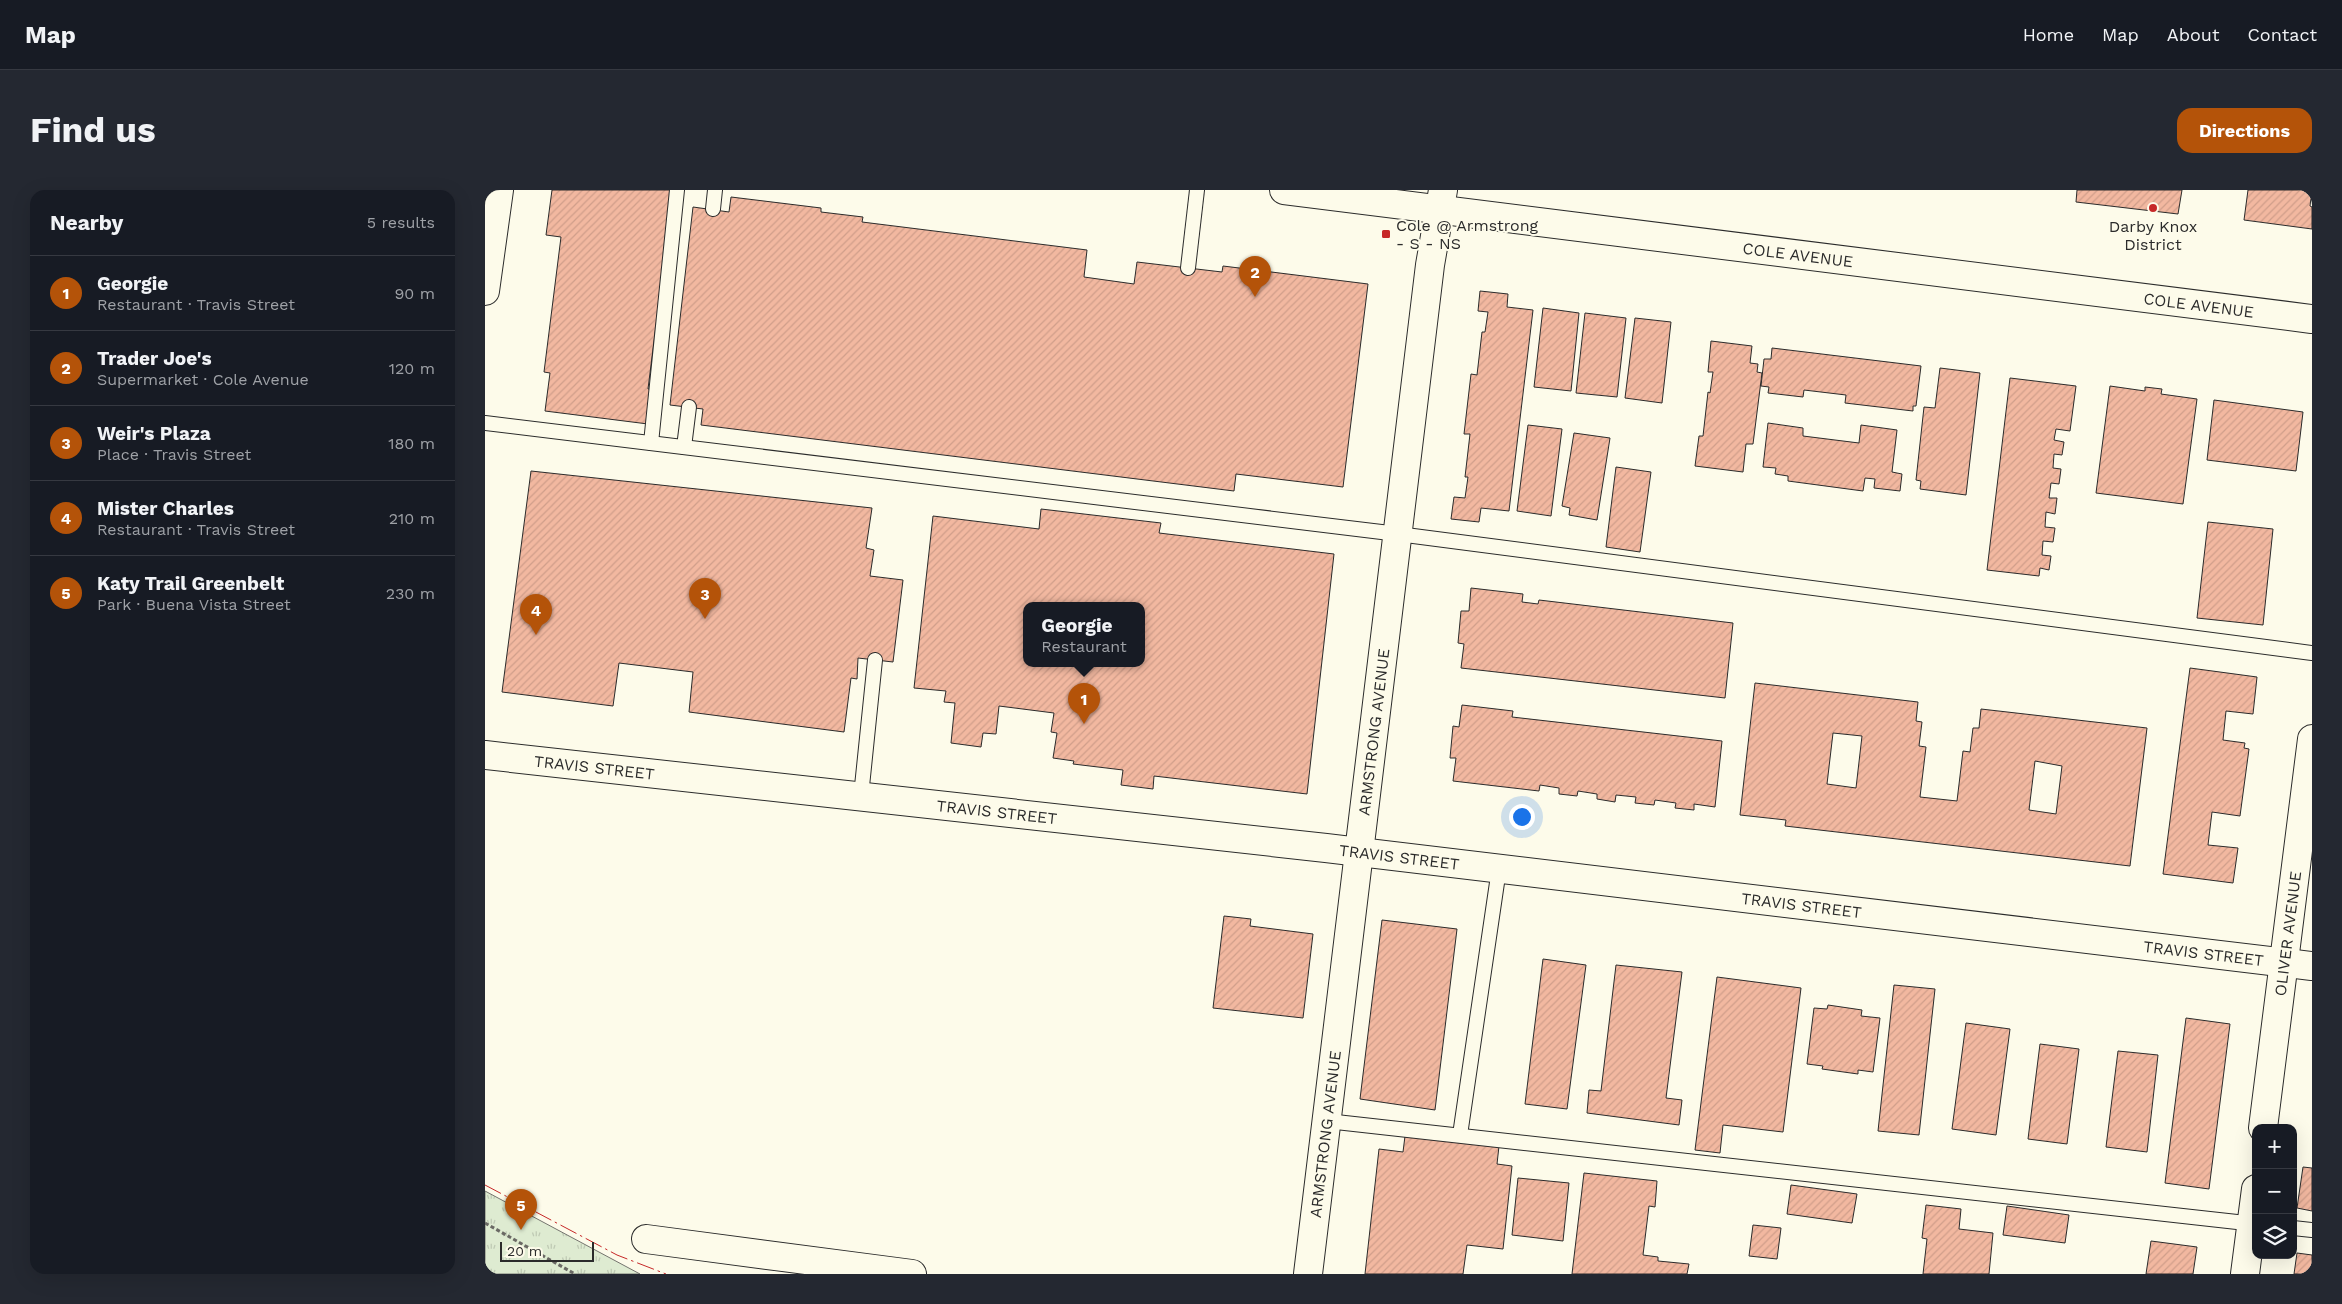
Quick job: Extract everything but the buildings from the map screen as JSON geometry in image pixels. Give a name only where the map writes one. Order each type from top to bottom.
[{"type":"street","points":[[485,292],[499,190]]},
{"type":"street","name":"COLE AVENUE","points":[[1284,190],[1441,200],[2312,319]]},
{"type":"street","name":"ARMSTRONG AVENUE","points":[[1308,1274],[1430,265],[1441,200]]},
{"type":"street","name":"OLIVER AVENUE","points":[[2264,1124],[2312,739]]},
{"type":"street","name":"TRAVIS STREET","points":[[485,755],[1359,852],[2312,966]]},
{"type":"street","points":[[2245,1274],[2252,1234]]},
{"type":"street","points":[[646,1239],[912,1274]]},
{"type":"lane","points":[[651,443],[677,190]]},
{"type":"lane","points":[[713,209],[715,190]]},
{"type":"lane","points":[[1188,268],[1197,190]]},
{"type":"lane","points":[[684,447],[689,407]]},
{"type":"lane","points":[[485,423],[1398,534],[2312,653]]},
{"type":"lane","points":[[861,796],[875,660]]},
{"type":"lane","points":[[1460,1136],[1499,869]]},
{"type":"lane","points":[[1327,1120],[2252,1223]]},
{"type":"lane","points":[[2297,1228],[2312,1230]]},
{"type":"path","points":[[485,1224],[575,1274]]},
{"type":"green space","points":[[485,1191],[640,1274],[495,1274],[485,1269]]},
{"type":"power","points":[[485,1185],[617,1255],[666,1274]]},
{"type":"place","name":"Darby Knox District","points":[[2153,208]]},
{"type":"place","name":"Cole @ Armstrong - S - NS","points":[[1386,234]]},
{"type":"place","name":"Trader Joe's","points":[[1255,297]]},
{"type":"place","name":"Weir's Plaza","points":[[705,619]]},
{"type":"place","name":"Mister Charles","points":[[536,635]]},
{"type":"place","name":"Georgie","points":[[1084,724]]},
{"type":"place","name":"Katy Trail Greenbelt","points":[[521,1230]]}]
